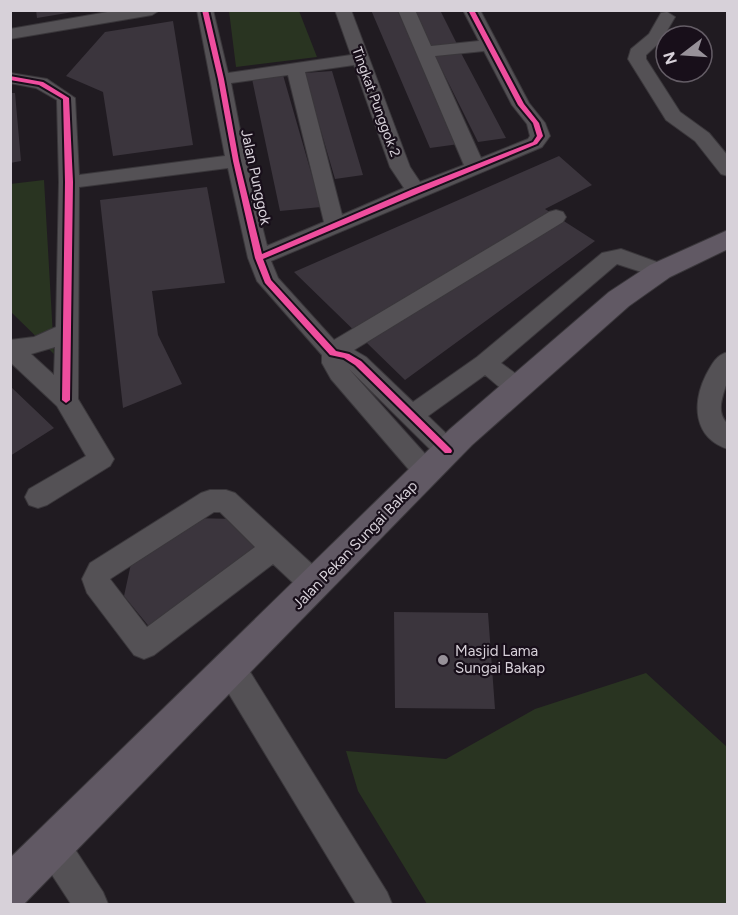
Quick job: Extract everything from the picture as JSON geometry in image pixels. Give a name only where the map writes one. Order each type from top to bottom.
[{"type":"main road","name":"Jalan Pekan Sungai Bakap","points":[[10,888],[437,462],[518,388],[619,299],[660,271],[728,238]]},
{"type":"street","points":[[10,34],[152,10]]},
{"type":"street","name":"Jalan Punggok","points":[[205,10],[236,161],[259,258],[268,281],[332,352],[339,373],[437,462]]},
{"type":"street","name":"Tingkat Punggok 2","points":[[343,10],[400,167],[416,191]]},
{"type":"street","points":[[406,10],[475,167]]},
{"type":"street","points":[[259,258],[535,143],[540,136],[536,123],[521,105],[471,10]]},
{"type":"street","points":[[667,16],[658,36],[649,46],[637,53],[637,59],[673,116],[702,137],[728,170]]},
{"type":"street","points":[[425,52],[489,45]]},
{"type":"street","points":[[221,79],[361,59]]},
{"type":"street","points":[[295,68],[335,226]]},
{"type":"street","points":[[10,78],[41,83],[66,98],[69,182],[66,400]]},
{"type":"street","points":[[69,182],[236,161]]},
{"type":"street","points":[[332,352],[556,217]]},
{"type":"street","points":[[412,415],[485,363],[610,258],[621,256],[660,271]]},
{"type":"street","points":[[11,348],[38,345],[66,332]]},
{"type":"street","points":[[11,348],[66,400],[101,459],[38,497]]},
{"type":"street","name":"Jalan Punggok","points":[[332,352],[358,363],[412,415],[437,462]]},
{"type":"street","points":[[728,360],[720,368],[708,408],[711,423],[728,439]]},
{"type":"street","points":[[485,363],[518,388]]},
{"type":"street","points":[[274,548],[144,646],[96,579],[100,572],[210,501],[226,501],[315,585]]},
{"type":"street","points":[[231,669],[375,904]]},
{"type":"street","points":[[53,846],[91,904]]},
{"type":"green space","points":[[229,11],[299,11],[317,57],[236,67]]},
{"type":"green space","points":[[44,180],[54,354],[11,312],[10,184]]},
{"type":"green space","points":[[646,673],[727,747],[727,904],[427,904],[358,791],[346,751],[446,759],[535,709]]},
{"type":"building","points":[[36,10],[73,10],[73,12],[37,18]]},
{"type":"building","points":[[371,10],[397,10],[459,144],[430,148]]},
{"type":"building","points":[[413,10],[440,10],[458,46],[432,48]]},
{"type":"building","points":[[173,21],[193,145],[113,156],[103,92],[66,76],[105,32]]},
{"type":"building","points":[[461,53],[506,138],[478,142],[435,56]]},
{"type":"building","points":[[332,71],[363,175],[335,179],[304,73]]},
{"type":"building","points":[[283,75],[321,207],[280,211],[252,79]]},
{"type":"building","points":[[10,93],[15,93],[21,161],[10,163]]},
{"type":"building","points":[[559,156],[592,185],[545,209],[595,241],[405,380],[294,272]]},
{"type":"building","points":[[207,187],[225,283],[152,291],[158,335],[182,384],[123,408],[100,200]]},
{"type":"building","points":[[10,386],[54,428],[10,456]]},
{"type":"building","points":[[191,518],[237,519],[259,548],[151,629],[124,596],[132,559]]},
{"type":"building","name":"Masjid Lama Sungai Bakap","points":[[394,612],[488,613],[495,709],[395,708]]},
{"type":"cycle path","points":[[205,10],[236,161],[259,258],[268,281],[333,353],[346,356],[358,363],[448,451]]},
{"type":"cycle path","points":[[259,258],[535,143],[540,136],[536,123],[521,105],[471,10]]},
{"type":"cycle path","points":[[10,78],[41,83],[66,98],[69,182],[66,400]]},
{"type":"place","name":"Masjid Lama Sungai Bakap","points":[[443,660]]}]
